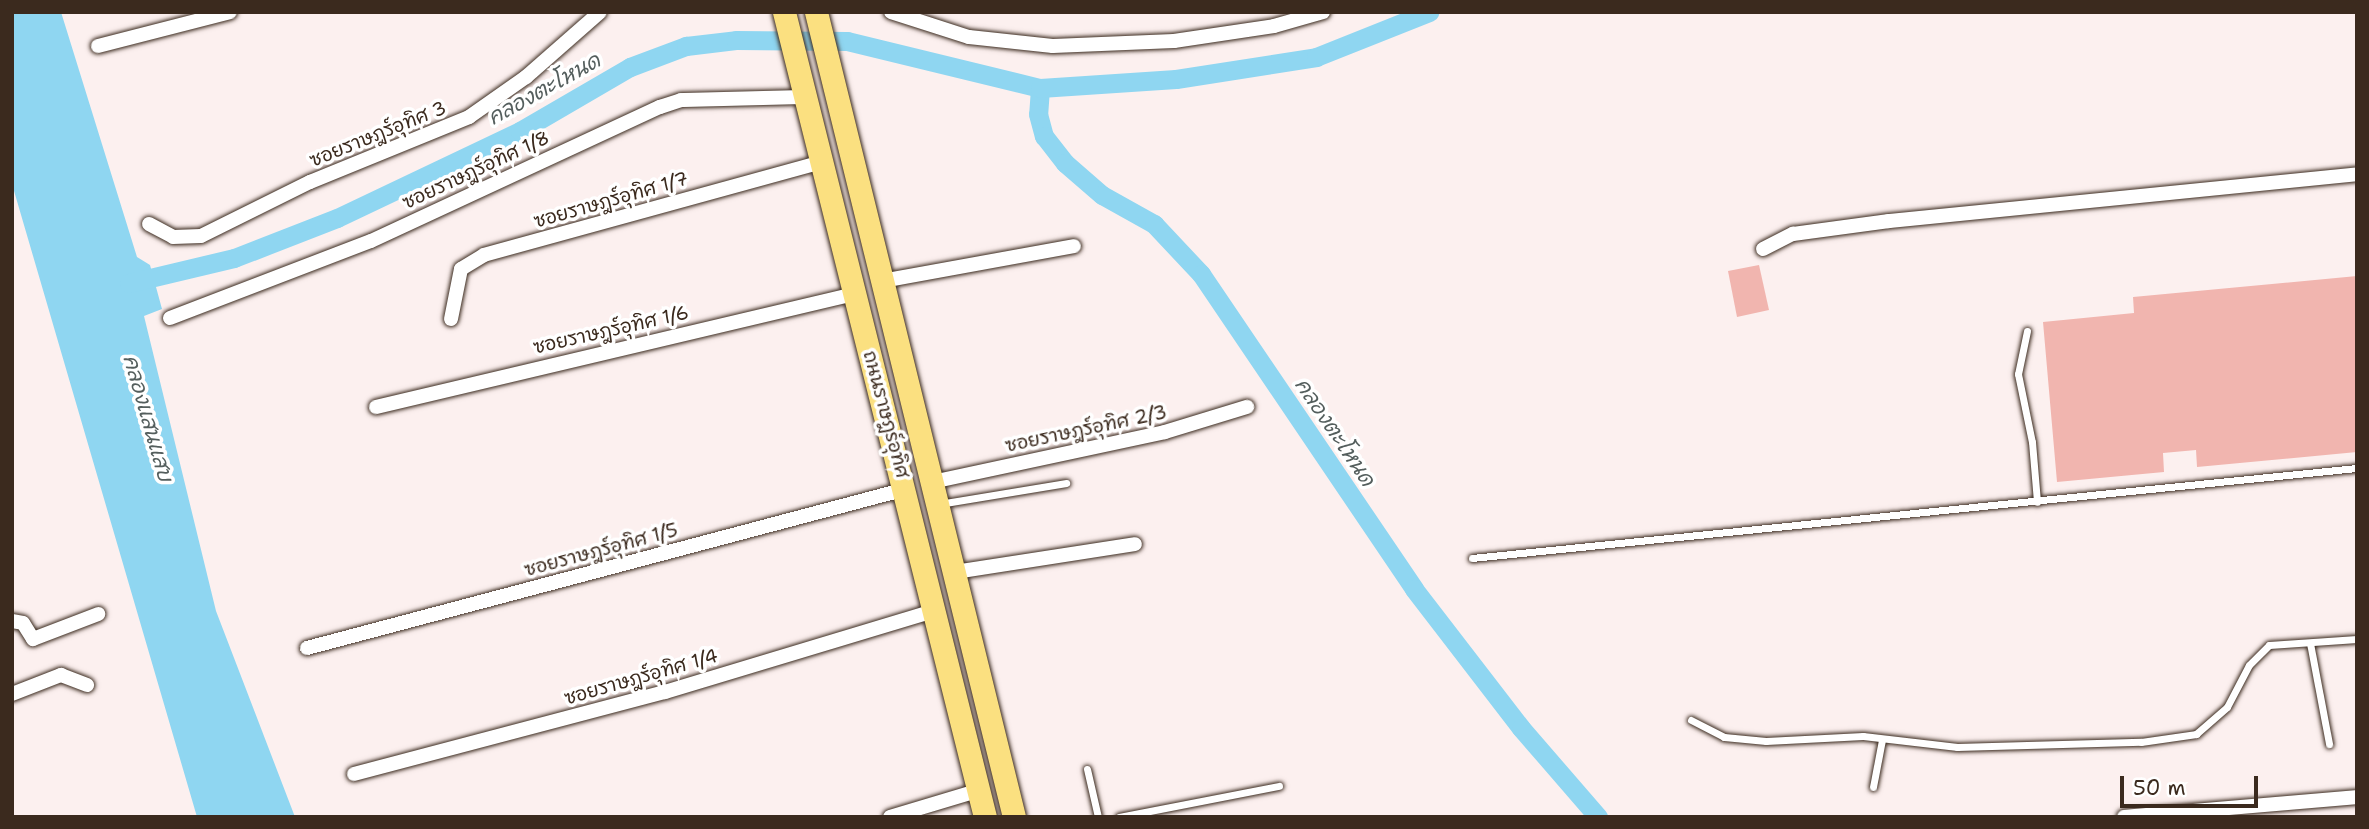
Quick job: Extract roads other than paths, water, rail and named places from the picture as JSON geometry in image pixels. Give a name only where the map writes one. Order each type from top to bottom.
[{"type":"main road","name":"ถนนราษฎร์อุทิศ","points":[[784,12],[936,611],[985,817]]},
{"type":"main road","name":"ถนนราษฎร์อุทิศ","points":[[816,12],[1014,817]]},
{"type":"street","points":[[98,46],[230,12]]},
{"type":"street","name":"ซอยราษฎร์อุทิศ 3","points":[[149,224],[173,237],[201,236],[310,182],[469,117],[526,77],[600,12]]},
{"type":"street","points":[[891,12],[969,37],[1052,46],[1174,41],[1274,26],[1323,12]]},
{"type":"street","name":"ซอยราษฎร์อุทิศ 1/8","points":[[170,318],[371,241],[660,107],[681,100],[806,97]]},
{"type":"street","name":"ซอยราษฎร์อุทิศ 1/7","points":[[451,319],[461,269],[484,256],[822,162]]},
{"type":"street","points":[[1763,249],[1793,234],[1889,220],[2357,174]]},
{"type":"street","points":[[882,281],[1074,246]]},
{"type":"street","name":"ซอยราษฎร์อุทิศ 1/6","points":[[376,407],[855,293]]},
{"type":"street","name":"ซอยราษฎร์อุทิศ 2/3","points":[[935,493],[1165,432],[1247,407]]},
{"type":"street","name":"ซอยราษฎร์อุทิศ 1/5","points":[[307,648],[905,489]]},
{"type":"street","points":[[955,572],[1135,544]]},
{"type":"street","name":"ซอยราษฎร์อุทิศ 1/4","points":[[354,775],[664,692],[936,611]]},
{"type":"street","points":[[12,621],[23,623],[33,639],[98,614]]},
{"type":"street","points":[[12,694],[61,675],[87,685]]},
{"type":"street","points":[[890,817],[980,790]]},
{"type":"street","points":[[2124,817],[2357,797]]},
{"type":"lane","points":[[2027,331],[2018,374],[2032,442],[2038,502]]},
{"type":"lane","points":[[1472,558],[2357,468]]},
{"type":"lane","points":[[935,493],[1066,483]]},
{"type":"lane","points":[[1691,720],[1724,737],[1882,740],[1957,747],[2141,742],[2196,734],[2227,706],[2249,665],[2269,645],[2357,639]]},
{"type":"lane","points":[[2310,643],[2329,744]]},
{"type":"lane","points":[[1873,787],[1882,740]]},
{"type":"lane","points":[[1087,769],[1098,817]]},
{"type":"lane","points":[[1119,817],[1279,786]]},
{"type":"water","name":"คลองแสนแสบ","points":[[12,12],[61,12],[137,257],[150,265],[162,309],[144,316],[216,611],[295,817],[197,817],[12,184]]},
{"type":"waterway","name":"คลองตะโหนด","points":[[129,283],[234,258],[337,218],[520,131],[630,67],[686,46],[736,40],[847,41],[1040,88],[1176,79],[1316,57],[1429,12]]},
{"type":"waterway","name":"คลองตะโหนด","points":[[1040,88],[1038,114],[1044,136],[1065,163],[1102,195],[1154,224],[1201,274],[1414,589],[1521,728],[1598,817]]}]
